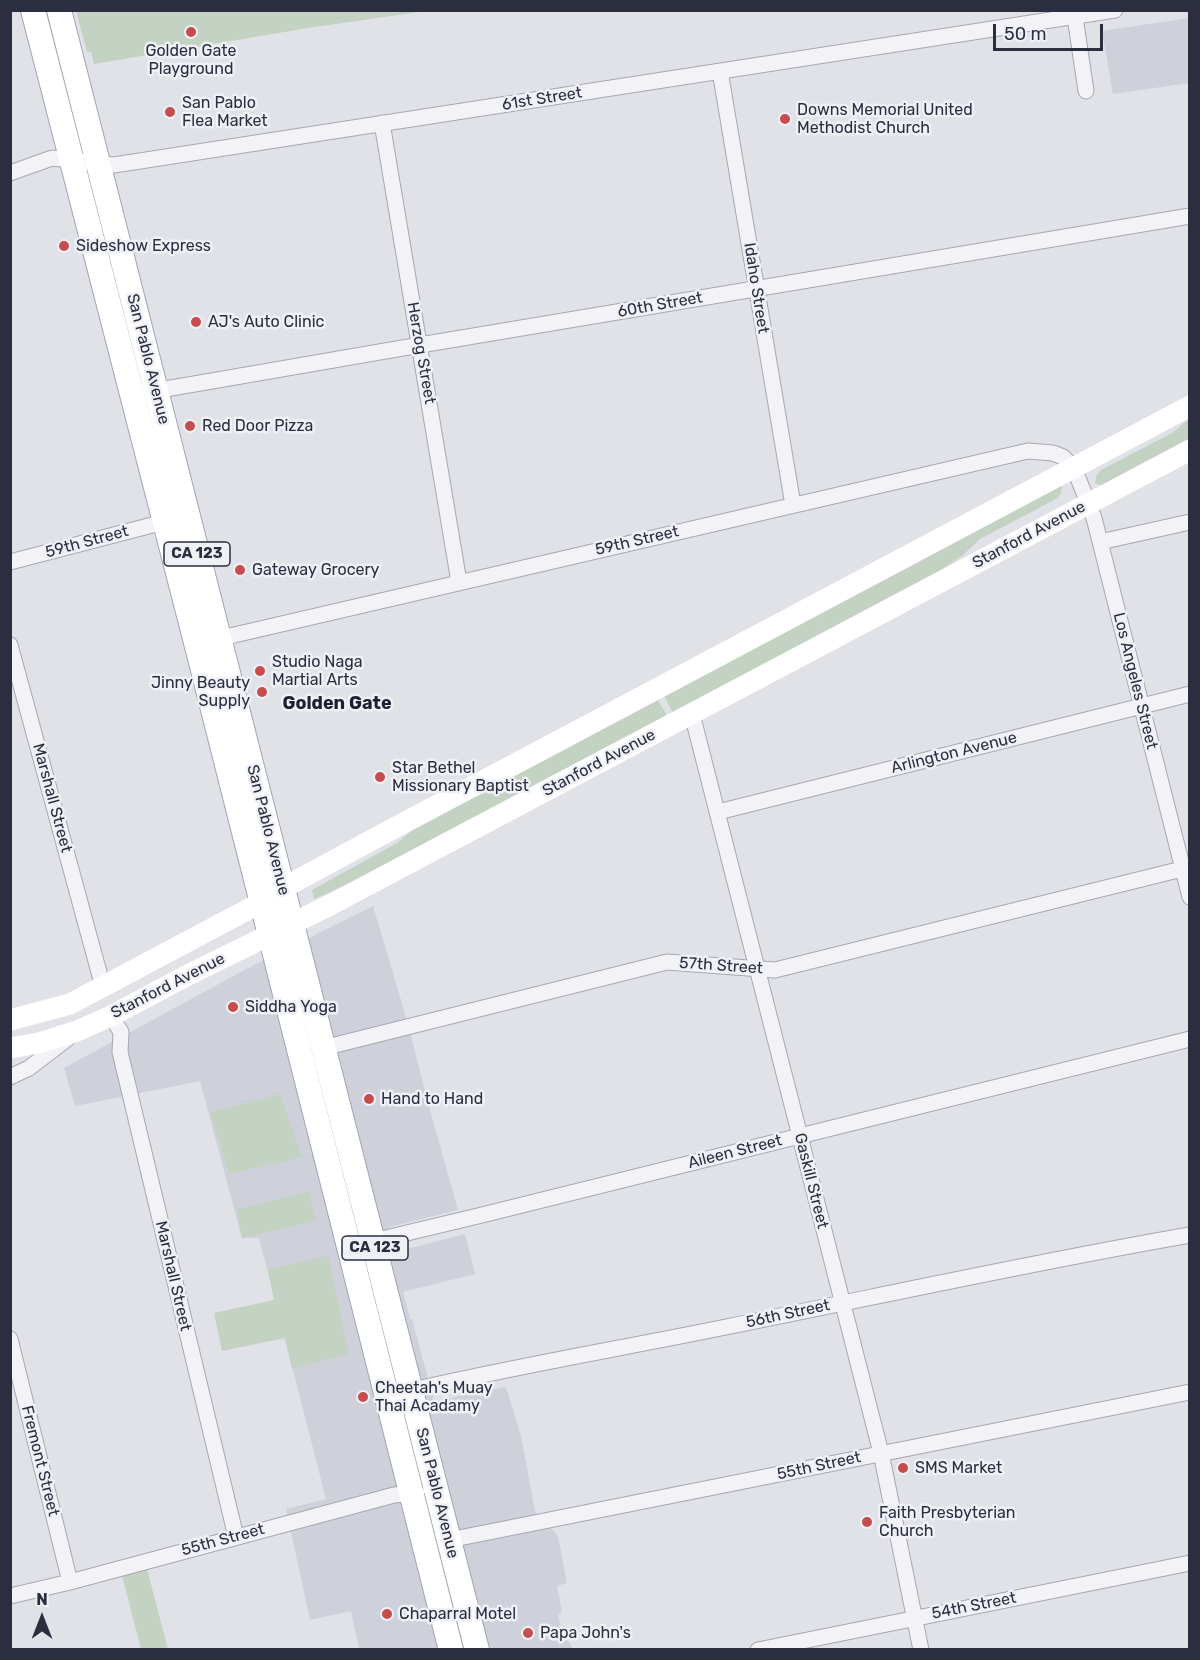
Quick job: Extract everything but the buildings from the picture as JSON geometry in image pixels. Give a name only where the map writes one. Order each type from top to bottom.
[{"type":"main road","name":"San Pablo Avenue","points":[[33,10],[451,1650]]},
{"type":"main road","name":"San Pablo Avenue","points":[[59,10],[477,1650]]},
{"type":"main road","name":"Stanford Avenue","points":[[10,1020],[70,1004],[103,987],[414,817],[1190,406]]},
{"type":"main road","name":"Stanford Avenue","points":[[77,1031],[292,924],[1190,450]]},
{"type":"main road","points":[[10,1048],[77,1031]]},
{"type":"street","name":"61st Street","points":[[10,173],[52,158],[114,165],[1075,14],[1115,10]]},
{"type":"street","points":[[1075,14],[1086,91]]},
{"type":"street","name":"Idaho Street","points":[[720,71],[793,505]]},
{"type":"street","name":"Herzog Street","points":[[382,123],[459,582]]},
{"type":"street","name":"60th Street","points":[[132,395],[1190,216]]},
{"type":"street","name":"59th Street","points":[[196,647],[283,623],[1028,451],[1053,453],[1063,457],[1074,468]]},
{"type":"street","name":"Los Angeles Street","points":[[1074,468],[1089,503],[1100,542],[1140,706],[1186,868],[1190,897]]},
{"type":"street","name":"59th Street","points":[[10,562],[164,522]]},
{"type":"street","points":[[1100,542],[1190,522]]},
{"type":"street","name":"Marshall Street","points":[[10,645],[103,987]]},
{"type":"street","name":"Arlington Avenue","points":[[718,812],[1190,694]]},
{"type":"street","name":"Gaskill Street","points":[[692,714],[881,1453],[921,1650]]},
{"type":"street","name":"57th Street","points":[[323,1048],[667,962],[775,970],[1186,868]]},
{"type":"street","name":"Marshall Street","points":[[111,1016],[121,1032],[120,1052],[236,1537]]},
{"type":"street","name":"Stanford Avenue","points":[[10,1077],[29,1068],[77,1031]]},
{"type":"street","name":"Aileen Street","points":[[350,1247],[1190,1039]]},
{"type":"street","name":"56th Street","points":[[387,1396],[843,1302],[1190,1235]]},
{"type":"street","name":"Fremont Street","points":[[10,1340],[70,1582]]},
{"type":"street","name":"55th Street","points":[[449,1540],[1190,1392]]},
{"type":"street","name":"55th Street","points":[[10,1596],[394,1495],[436,1491]]},
{"type":"street","name":"54th Street","points":[[758,1650],[1190,1563]]},
{"type":"shaded area","points":[[1189,18],[1189,83],[1113,94],[1102,31]]},
{"type":"shaded area","points":[[373,906],[406,1017],[458,1210],[389,1227],[396,1252],[465,1234],[475,1274],[403,1292],[410,1319],[412,1319],[434,1401],[506,1387],[521,1436],[535,1511],[558,1536],[567,1583],[557,1586],[562,1612],[558,1614],[561,1629],[573,1649],[359,1649],[351,1611],[310,1620],[286,1509],[326,1499],[259,1238],[242,1238],[200,1081],[75,1106],[64,1068],[250,967]]},
{"type":"green space","name":"Golden Gate Playground","points":[[76,10],[426,11],[308,28],[94,64],[91,52],[87,52]]},
{"type":"green space","points":[[1189,419],[1189,439],[1102,486],[1095,483],[1096,476],[1101,470],[1172,433]]},
{"type":"green space","points":[[1060,484],[1061,494],[1056,499],[980,539],[962,556],[935,574],[673,713],[662,692]]},
{"type":"green space","points":[[656,696],[667,716],[368,875],[314,899],[312,890],[397,843],[423,821]]},
{"type":"green space","points":[[280,1094],[302,1157],[229,1174],[210,1112]]},
{"type":"green space","points":[[309,1191],[316,1221],[242,1238],[237,1209]]},
{"type":"green space","points":[[328,1256],[349,1354],[292,1369],[285,1338],[222,1351],[214,1313],[274,1300],[268,1269]]},
{"type":"green space","points":[[147,1569],[168,1649],[141,1649],[122,1576]]},
{"type":"place","name":"Golden Gate Playground","points":[[191,32]]},
{"type":"place","name":"San Pablo Flea Market","points":[[170,112]]},
{"type":"place","name":"Downs Memorial United Methodist Church","points":[[785,119]]},
{"type":"place","name":"Sideshow Express","points":[[64,246]]},
{"type":"place","name":"AJ's Auto Clinic","points":[[196,322]]},
{"type":"place","name":"Red Door Pizza","points":[[190,426]]},
{"type":"place","name":"Gateway Grocery","points":[[240,570]]},
{"type":"place","name":"Studio Naga Martial Arts","points":[[260,671]]},
{"type":"place","name":"Jinny Beauty Supply","points":[[262,692]]},
{"type":"place","name":"Star Bethel Missionary Baptist","points":[[380,777]]},
{"type":"place","name":"Siddha Yoga","points":[[233,1007]]},
{"type":"place","name":"Hand to Hand","points":[[369,1099]]},
{"type":"place","name":"Cheetah's Muay Thai Acadamy","points":[[363,1397]]},
{"type":"place","name":"SMS Market","points":[[903,1468]]},
{"type":"place","name":"Faith Presbyterian Church","points":[[867,1522]]},
{"type":"place","name":"Chaparral Motel","points":[[387,1614]]},
{"type":"place","name":"Papa John's","points":[[528,1633]]},
{"type":"district","name":"Golden Gate","points":[[337,704]]}]
